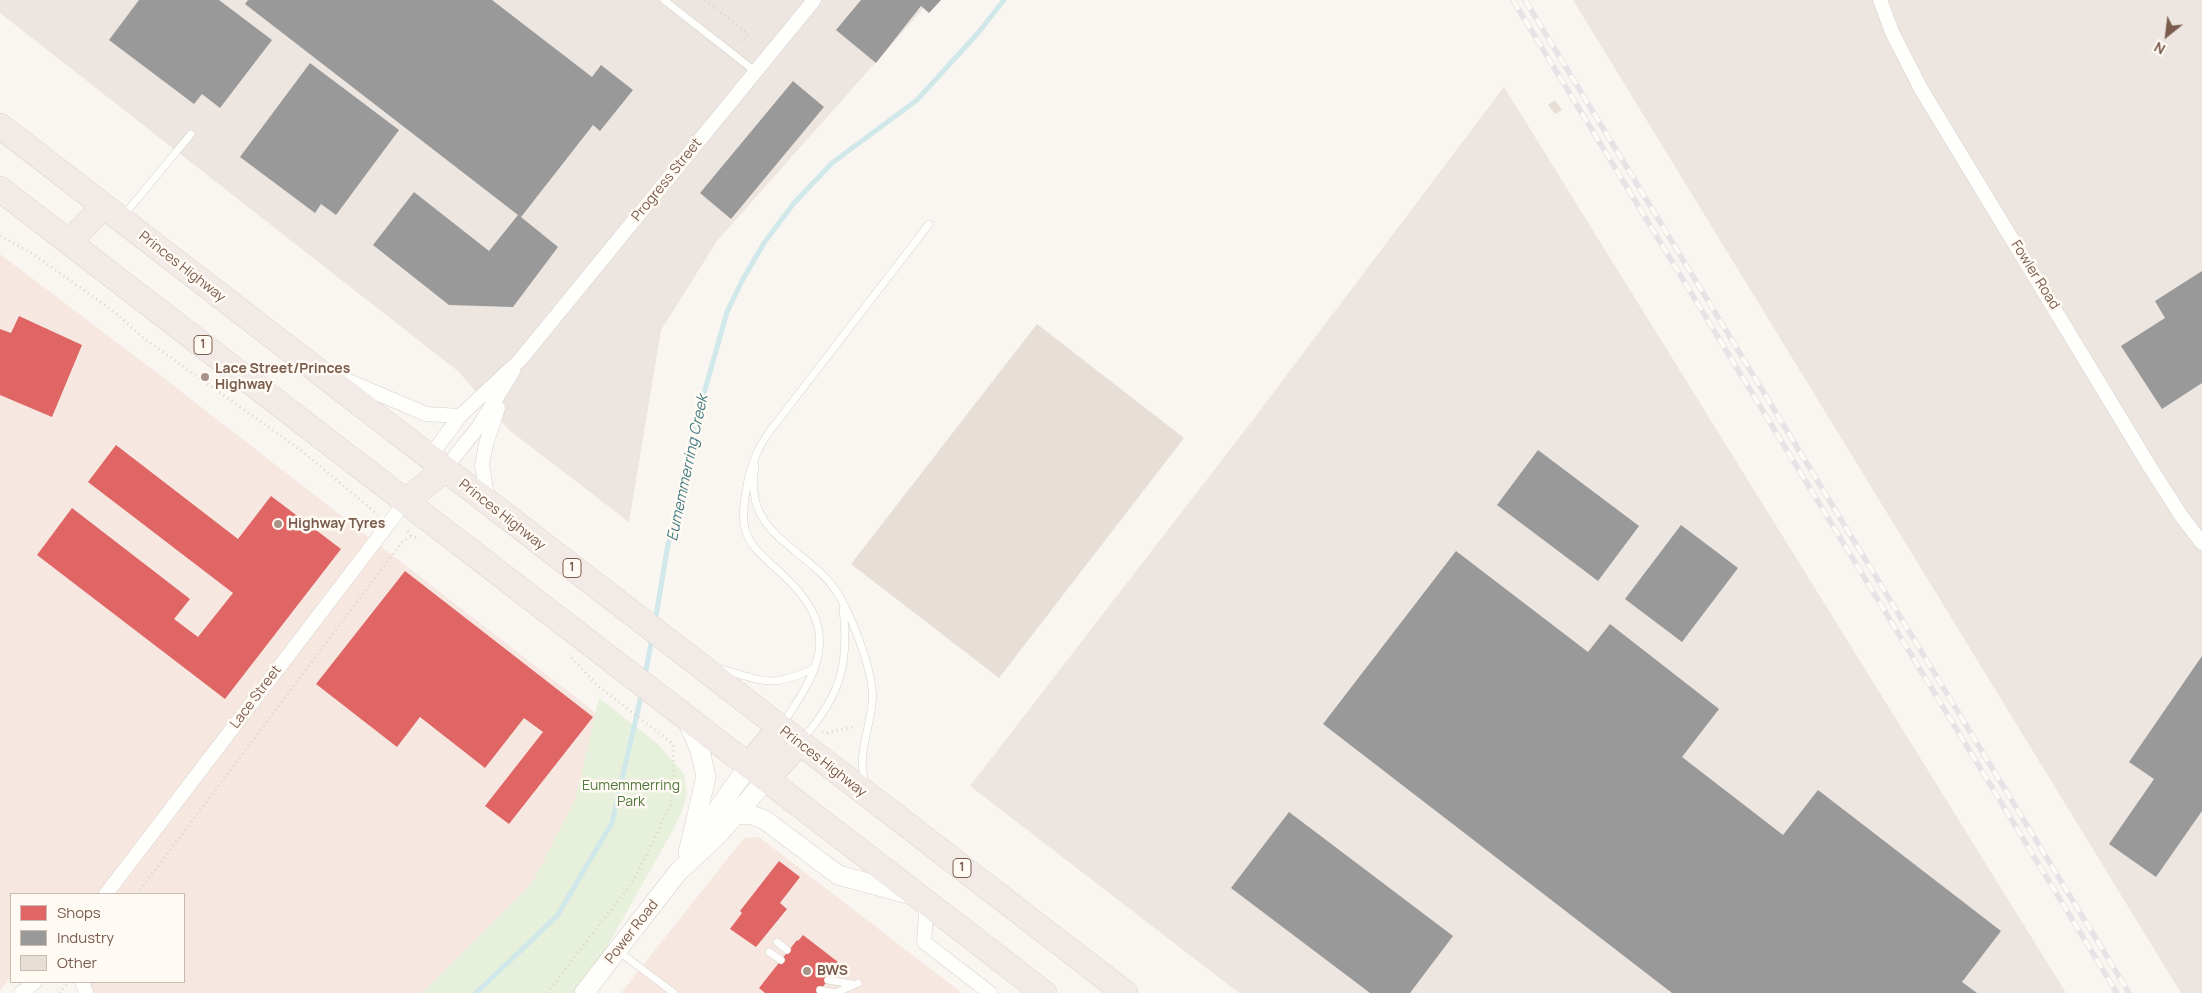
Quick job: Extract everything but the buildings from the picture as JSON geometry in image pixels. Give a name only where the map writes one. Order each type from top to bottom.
[{"type":"highway","name":"Princes Highway","points":[[0,126],[870,799],[1125,993]]},
{"type":"highway","name":"1","points":[[0,189],[1044,993]]},
{"type":"highway","points":[[69,242],[112,213]]},
{"type":"highway","points":[[406,501],[437,464]]},
{"type":"highway","points":[[758,772],[789,736]]},
{"type":"main road","points":[[678,711],[700,750],[706,777],[688,853]]},
{"type":"main road","name":"Power Road","points":[[678,871],[709,844],[737,814],[758,772]]},
{"type":"main road","name":"Power Road","points":[[584,993],[678,871],[731,789],[758,772]]},
{"type":"main road","points":[[737,814],[752,815],[765,820],[838,875],[922,899]]},
{"type":"street","name":"Progress Street","points":[[437,464],[460,416],[520,360],[814,0]]},
{"type":"street","name":"Fowler Road","points":[[1880,0],[1896,41],[1921,89],[2150,467],[2180,514],[2202,543]]},
{"type":"street","name":"Progress Street","points":[[437,464],[479,426],[520,360]]},
{"type":"street","points":[[306,362],[426,414],[460,416]]},
{"type":"street","points":[[489,504],[482,465],[486,444],[504,388]]},
{"type":"street","name":"Lace Street","points":[[107,893],[406,501]]},
{"type":"street","points":[[922,899],[926,914],[924,942],[990,993]]},
{"type":"street","points":[[21,993],[34,983]]},
{"type":"lane","points":[[664,0],[756,72]]},
{"type":"lane","points":[[112,213],[191,134]]},
{"type":"lane","points":[[789,736],[815,668],[820,641],[813,612],[807,601],[757,550],[746,531],[744,504],[751,465],[758,447],[929,224]]},
{"type":"lane","points":[[770,431],[758,454],[754,473],[754,494],[759,513],[768,528],[776,536],[828,579],[842,601],[858,639],[872,685],[872,704],[861,765],[870,799]]},
{"type":"lane","points":[[789,736],[824,713],[841,678],[846,649],[842,601]]},
{"type":"lane","points":[[687,657],[773,682],[787,680],[815,668]]},
{"type":"lane","points":[[777,942],[788,950]]},
{"type":"lane","points":[[618,950],[674,993]]},
{"type":"lane","points":[[770,952],[780,960]]},
{"type":"lane","points":[[822,992],[836,993],[858,983],[848,984],[828,980]]},
{"type":"path","points":[[705,0],[748,34],[732,54]]},
{"type":"path","points":[[0,236],[33,254],[116,313],[144,338],[302,451],[361,503],[390,522],[410,532],[411,536],[423,541]]},
{"type":"path","points":[[138,893],[402,542],[411,536]]},
{"type":"path","points":[[547,993],[634,880],[670,804],[674,782],[673,744],[598,686],[566,651]]},
{"type":"path","points":[[821,732],[827,734],[850,727],[862,726]]},
{"type":"path","points":[[59,993],[68,983]]},
{"type":"shaded area","points":[[0,0],[931,0],[717,241],[661,330],[629,522],[509,430],[459,372],[0,13]]},
{"type":"shaded area","points":[[1573,0],[2202,0],[2202,993],[2181,993]]},
{"type":"shaded area","points":[[1504,87],[2066,993],[1239,993],[970,786],[1249,425]]},
{"type":"shaded area","points":[[0,254],[152,369],[596,713],[576,797],[533,882],[422,993],[86,993],[73,983],[185,983],[185,893],[10,893],[10,978],[0,991]]},
{"type":"shaded area","points":[[759,837],[962,993],[621,993],[744,838]]},
{"type":"green space","name":"Eumemmerring Park","points":[[599,698],[658,744],[684,774],[687,794],[673,830],[581,993],[422,993],[533,882],[576,797]]},
{"type":"waterway","name":"Eumemmerring Creek","points":[[655,622],[667,550],[699,411],[727,312],[743,279],[764,243],[794,203],[832,163],[917,100],[978,33],[1004,0]]},
{"type":"waterway","name":"Eumemmerring Creek","points":[[645,676],[652,638]]},
{"type":"waterway","name":"Eumemmerring Creek","points":[[476,993],[557,916],[612,823],[642,692]]},
{"type":"railway","points":[[1513,0],[2117,993]]},
{"type":"railway","points":[[1525,0],[2129,993]]},
{"type":"place","name":"Lace Street/Princes Highway","points":[[205,377]]},
{"type":"place","name":"Highway Tyres","points":[[278,524]]},
{"type":"place","name":"BWS","points":[[807,971]]}]
